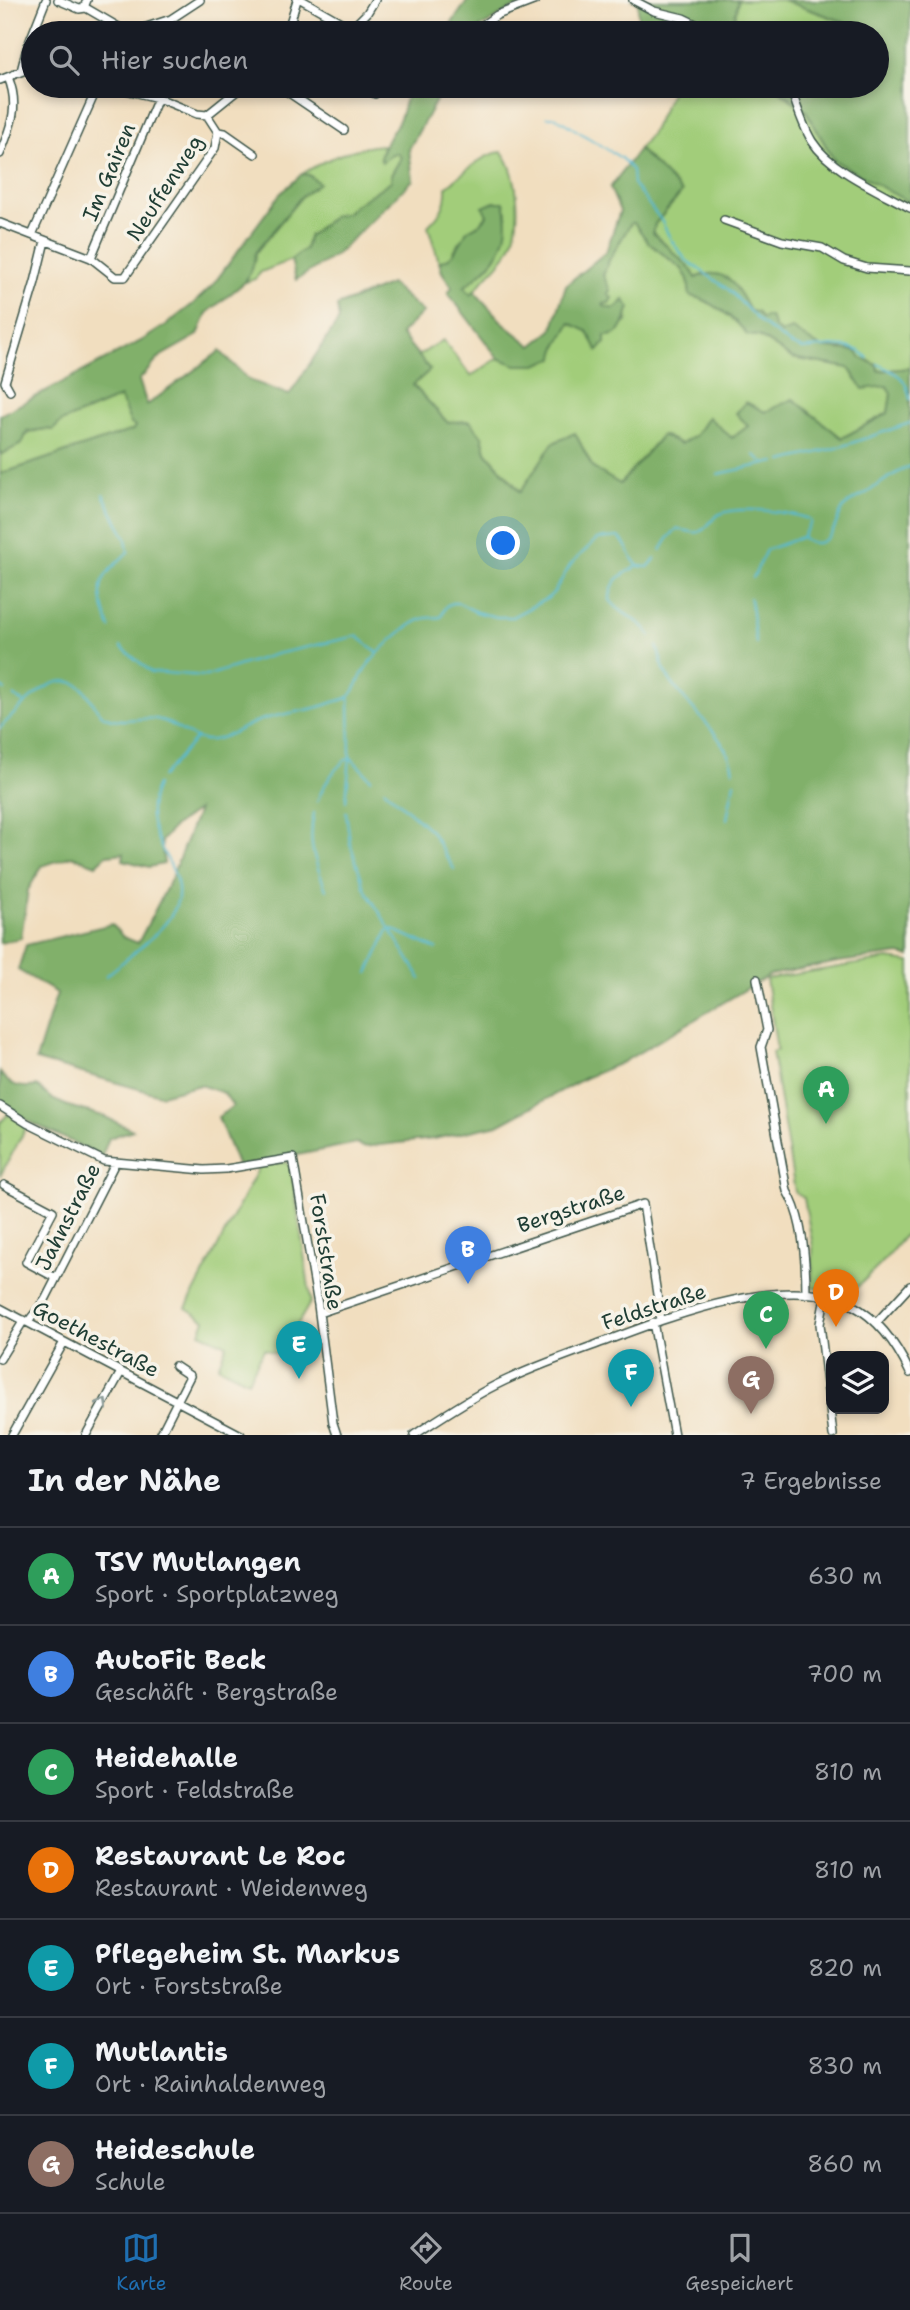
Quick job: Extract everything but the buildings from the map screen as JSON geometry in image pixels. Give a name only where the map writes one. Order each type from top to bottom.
[{"type":"street","points":[[38,21],[46,0]]},
{"type":"street","points":[[58,0],[79,9],[87,4],[111,21]]},
{"type":"street","points":[[165,21],[200,0]]},
{"type":"street","points":[[292,21],[299,0],[337,21]]},
{"type":"street","points":[[359,21],[374,0]]},
{"type":"street","points":[[488,21],[536,0]]},
{"type":"street","points":[[635,1],[654,11],[689,21]]},
{"type":"street","points":[[0,80],[21,71]]},
{"type":"street","points":[[0,154],[15,108],[14,92],[8,77]]},
{"type":"street","points":[[32,235],[93,98]]},
{"type":"street","points":[[158,98],[197,114],[207,115],[228,98]]},
{"type":"street","name":"Im Gairen","points":[[91,258],[158,98]]},
{"type":"street","points":[[297,98],[344,130]]},
{"type":"street","points":[[794,98],[806,130],[820,151],[834,164],[910,208]]},
{"type":"street","name":"Neuffenweg","points":[[91,258],[115,276],[125,277],[211,155],[218,132],[207,115]]},
{"type":"street","points":[[218,132],[225,133],[255,154]]},
{"type":"street","points":[[724,220],[782,241],[822,248],[844,261],[867,268],[910,271]]},
{"type":"street","points":[[0,223],[91,258]]},
{"type":"street","points":[[10,391],[5,382],[45,241]]},
{"type":"street","points":[[757,979],[767,1030],[761,1047],[788,1191],[794,1202],[806,1269],[807,1294]]},
{"type":"street","points":[[0,1106],[37,1128],[115,1164]]},
{"type":"street","name":"Forststraße","points":[[115,1164],[147,1164],[204,1170],[293,1158],[319,1313],[332,1423],[337,1435]]},
{"type":"street","name":"Jahnstraße","points":[[0,1359],[26,1321],[45,1300],[115,1164]]},
{"type":"street","points":[[4,1185],[53,1211],[26,1262],[56,1278]]},
{"type":"street","name":"Bergstraße","points":[[319,1313],[642,1204],[657,1321]]},
{"type":"street","points":[[876,1323],[910,1286]]},
{"type":"street","name":"Feldstraße","points":[[414,1435],[494,1385],[539,1366],[657,1321],[730,1300],[767,1295],[807,1294],[851,1305],[876,1323],[897,1347],[910,1373]]},
{"type":"street","points":[[825,1297],[820,1324],[834,1435]]},
{"type":"street","name":"Goethestraße","points":[[0,1308],[241,1435]]},
{"type":"street","points":[[657,1321],[674,1435]]},
{"type":"street","points":[[12,1435],[64,1342]]},
{"type":"street","points":[[902,1356],[910,1351]]},
{"type":"street","name":"Goethestraße","points":[[175,1366],[190,1377],[177,1400]]},
{"type":"street","points":[[86,1435],[121,1372]]},
{"type":"street","points":[[160,1435],[177,1400]]},
{"type":"green space","points":[[468,0],[536,0],[513,8],[491,21],[453,21]]},
{"type":"green space","points":[[633,0],[738,0],[734,21],[638,21],[638,3]]},
{"type":"green space","points":[[738,0],[783,0],[842,21],[734,21]]},
{"type":"green space","points":[[783,0],[910,0],[910,203],[834,160],[806,111],[789,98],[889,98],[889,21],[842,21]]},
{"type":"green space","points":[[406,98],[437,98],[409,149],[413,180],[336,255],[296,280],[291,260],[305,249],[309,236],[334,216],[347,213],[391,181],[391,175],[401,158],[398,153],[382,162],[380,158],[400,118]]},
{"type":"green space","points":[[668,98],[789,98],[806,111],[834,160],[910,203],[910,368],[878,371],[856,351],[820,347],[800,334],[781,333],[775,328],[770,317],[762,319],[750,311],[727,277],[704,274],[696,278],[691,269],[653,233],[655,224],[682,192],[639,149],[654,129]]},
{"type":"green space","points":[[383,145],[380,158],[382,161],[398,153],[401,158],[391,175],[391,181],[347,213],[334,216],[309,236],[305,249],[291,260],[261,272],[255,279],[246,282],[255,253],[301,197],[318,183],[309,175],[302,174],[341,154]]},
{"type":"green space","points":[[639,149],[682,192],[655,224],[653,233],[691,269],[696,278],[706,274],[723,276],[735,286],[750,311],[757,312],[762,319],[770,317],[775,328],[781,333],[792,329],[820,347],[856,351],[861,358],[877,365],[879,371],[910,368],[910,957],[900,954],[770,975],[623,1062],[585,1078],[498,1125],[434,1139],[363,1147],[357,1143],[238,1167],[218,1117],[233,1106],[224,1093],[200,1085],[160,1095],[36,1060],[57,993],[18,970],[26,945],[112,924],[123,937],[138,943],[171,879],[198,810],[176,825],[161,841],[164,864],[149,867],[123,860],[124,853],[107,855],[96,865],[72,856],[42,866],[28,890],[21,938],[0,943],[0,474],[133,430],[135,426],[131,424],[120,397],[61,422],[53,430],[27,432],[22,444],[0,455],[0,415],[141,341],[193,304],[212,286],[280,194],[302,174],[309,175],[319,183],[301,197],[255,253],[254,263],[245,282],[207,313],[198,335],[161,356],[139,380],[147,405],[220,351],[249,380],[289,395],[339,320],[337,306],[391,284],[423,312],[401,334],[430,370],[413,385],[447,422],[470,421],[482,436],[486,452],[520,492],[553,443],[575,433],[593,468],[620,484],[662,435],[681,444],[696,435],[708,417],[732,438],[748,426],[736,413],[746,402],[765,412],[793,399],[842,438],[888,413],[891,394],[887,386],[863,389],[849,368],[792,358],[759,336],[747,335],[737,323],[714,305],[690,296],[688,279],[682,269],[649,243],[634,223],[631,223],[610,258],[603,275],[610,290],[608,294],[612,298],[609,303],[603,304],[604,306],[615,308],[624,300],[630,308],[620,331],[605,336],[605,343],[598,351],[587,331],[570,323],[556,348],[554,358],[536,365],[516,365],[498,358],[448,293],[452,287],[439,262],[450,257],[466,232],[485,219],[487,215],[483,207],[494,202],[504,202],[507,229],[499,251],[493,261],[464,287],[471,295],[474,291],[504,324],[532,346],[552,330],[566,285],[606,252],[620,211],[610,188]]},
{"type":"green space","points":[[502,152],[516,187],[516,230],[507,253],[472,296],[464,287],[497,255],[504,237],[507,211],[487,215],[459,242],[451,257],[439,262],[428,226],[442,208],[446,187],[480,160]]},
{"type":"green space","points":[[631,223],[634,223],[649,243],[682,269],[688,279],[690,296],[714,305],[737,323],[747,335],[758,336],[792,358],[849,368],[857,381],[887,386],[891,394],[888,413],[842,438],[793,399],[731,438],[708,417],[696,435],[681,444],[662,435],[620,484],[593,468],[575,433],[553,443],[521,492],[486,452],[482,436],[447,422],[413,385],[430,370],[418,356],[443,340],[471,376],[498,358],[519,364],[538,363],[553,358],[570,323],[587,331],[598,350],[605,336],[627,322],[628,312],[624,300],[615,308],[603,306],[608,294],[603,275]]},
{"type":"green space","points":[[121,397],[135,426],[133,430],[0,474],[0,455],[29,434],[43,429],[53,430],[61,422]]},
{"type":"green space","points":[[888,959],[910,962],[910,1229],[881,1264],[848,1296],[833,1290],[812,1287],[813,1247],[804,1198],[795,1192],[772,1052],[777,1050],[766,979]]},
{"type":"green space","points":[[0,1072],[3,1077],[21,1087],[37,1086],[52,1099],[103,1116],[133,1130],[109,1138],[102,1156],[30,1122],[0,1103]]},
{"type":"green space","points":[[8,1114],[27,1126],[0,1176],[0,1123]]},
{"type":"green space","points":[[286,1162],[291,1167],[311,1301],[280,1355],[264,1349],[248,1381],[218,1366],[227,1345],[200,1333],[205,1320],[186,1308],[260,1165]]},
{"type":"waterway","points":[[547,117],[555,117],[621,158],[632,170],[633,184],[661,220],[671,240],[686,260],[729,290],[761,323],[790,344],[803,349],[847,347],[860,351],[868,358]]},
{"type":"waterway","points":[[878,364],[903,380],[910,399]]},
{"type":"waterway","points":[[782,461],[837,448],[910,423]]},
{"type":"waterway","points":[[754,455],[765,463]]},
{"type":"waterway","points":[[718,474],[775,462]]},
{"type":"waterway","points":[[661,550],[677,529],[699,532],[720,514],[740,510],[777,512],[809,519],[811,522],[802,537],[810,542],[819,542],[830,536],[847,504],[910,466]]},
{"type":"waterway","points":[[103,494],[126,539],[128,552],[109,571],[101,586],[102,602],[110,628]]},
{"type":"waterway","points":[[0,728],[40,691],[64,681],[75,683],[86,692],[106,717],[120,720],[157,719],[199,739],[219,739],[261,720],[316,708],[349,697],[365,669],[392,639],[419,620],[441,617],[446,606],[452,603],[497,617],[512,617],[548,598],[571,564],[597,539],[619,537],[638,566],[648,567],[655,559]]},
{"type":"waterway","points":[[753,578],[766,550],[802,537]]},
{"type":"waterway","points":[[638,566],[622,575],[615,583],[610,600],[651,636]]},
{"type":"waterway","points":[[750,598],[756,643]]},
{"type":"waterway","points":[[121,647],[151,672],[206,676],[276,654],[357,636],[378,653]]},
{"type":"waterway","points":[[657,646],[668,677],[724,746],[733,771]]},
{"type":"waterway","points":[[0,686],[5,690]]},
{"type":"waterway","points":[[14,696],[24,703]]},
{"type":"waterway","points":[[346,801],[350,757],[349,697]]},
{"type":"waterway","points":[[162,777],[196,738]]},
{"type":"waterway","points":[[317,802],[330,777],[350,757],[371,779]]},
{"type":"waterway","points":[[727,819],[734,782]]},
{"type":"waterway","points":[[106,976],[161,928],[173,912],[178,896],[177,882],[152,823],[151,805],[157,785]]},
{"type":"waterway","points":[[384,789],[431,831],[454,869]]},
{"type":"waterway","points":[[346,812],[350,843],[365,889],[421,979]]},
{"type":"waterway","points":[[314,813],[312,843],[326,890]]},
{"type":"waterway","points":[[392,929],[436,949]]},
{"type":"waterway","points":[[368,973],[388,930]]},
{"type":"place","name":"TSV Mutlangen","points":[[826,1124]]},
{"type":"place","name":"AutoFit Beck","points":[[468,1284]]},
{"type":"place","name":"Restaurant Le Roc","points":[[836,1327]]},
{"type":"place","name":"Heidehalle","points":[[766,1349]]},
{"type":"place","name":"Pflegeheim St. Markus","points":[[299,1379]]},
{"type":"place","name":"Mutlantis","points":[[631,1407]]},
{"type":"place","name":"Heideschule","points":[[751,1414]]}]
